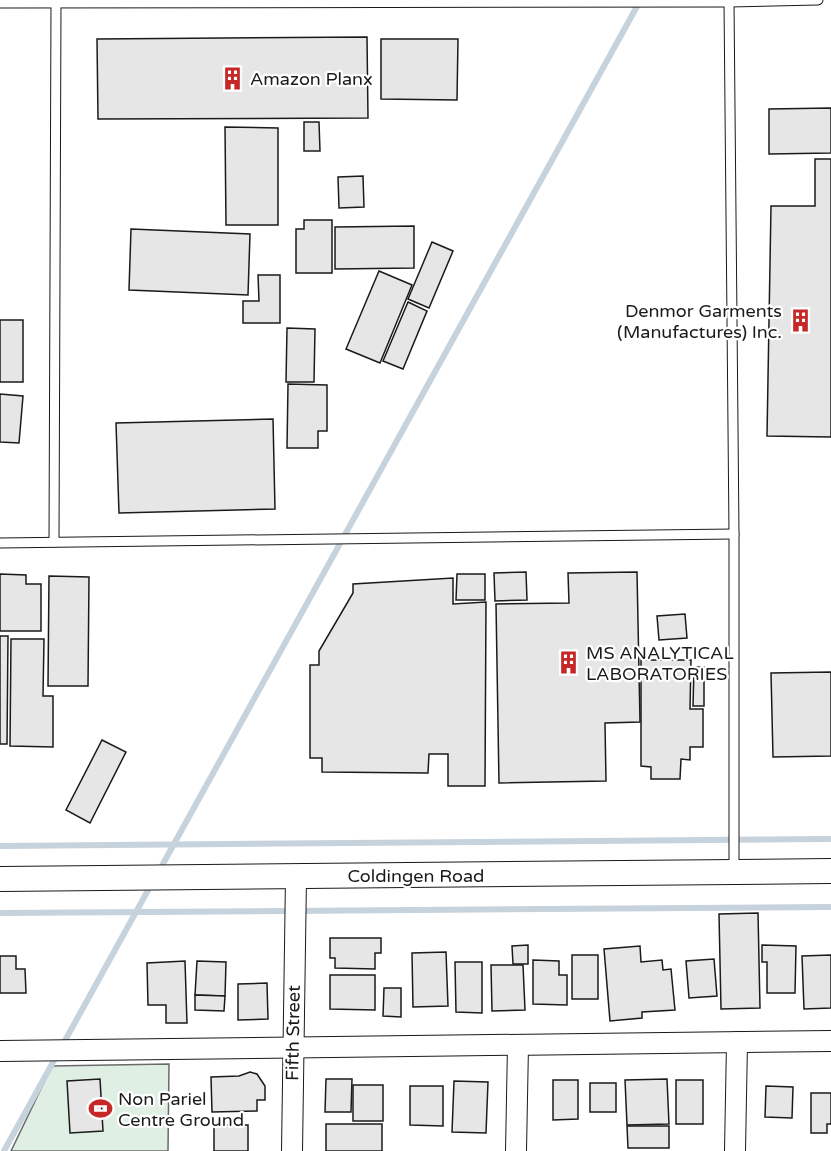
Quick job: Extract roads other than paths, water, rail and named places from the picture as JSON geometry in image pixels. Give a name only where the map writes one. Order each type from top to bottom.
[{"type":"street","name":"Coldingen Road","points":[[0,879],[296,886],[831,871]]},
{"type":"street","name":"Fifth Street","points":[[292,1151],[296,886]]},
{"type":"street","points":[[0,1051],[831,1041]]},
{"type":"street","points":[[735,1151],[737,1042]]},
{"type":"street","points":[[516,1151],[518,1045]]},
{"type":"lane","points":[[0,3],[818,0]]},
{"type":"lane","points":[[729,2],[734,534],[734,873]]},
{"type":"lane","points":[[54,542],[56,3]]},
{"type":"lane","points":[[0,543],[734,534]]},
{"type":"waterway","points":[[159,871],[640,1]]},
{"type":"waterway","points":[[0,846],[831,839]]},
{"type":"waterway","points":[[4,1151],[152,883]]},
{"type":"waterway","points":[[0,913],[831,907]]},
{"type":"place","name":"Amazon Planx","points":[[232,79]]},
{"type":"place","name":"Denmor Garments (Manufactures) Inc.","points":[[800,321]]},
{"type":"place","name":"MS ANALYTICAL LABORATORIES","points":[[568,663]]},
{"type":"place","name":"Non Pariel Centre Ground","points":[[100,1109]]}]
